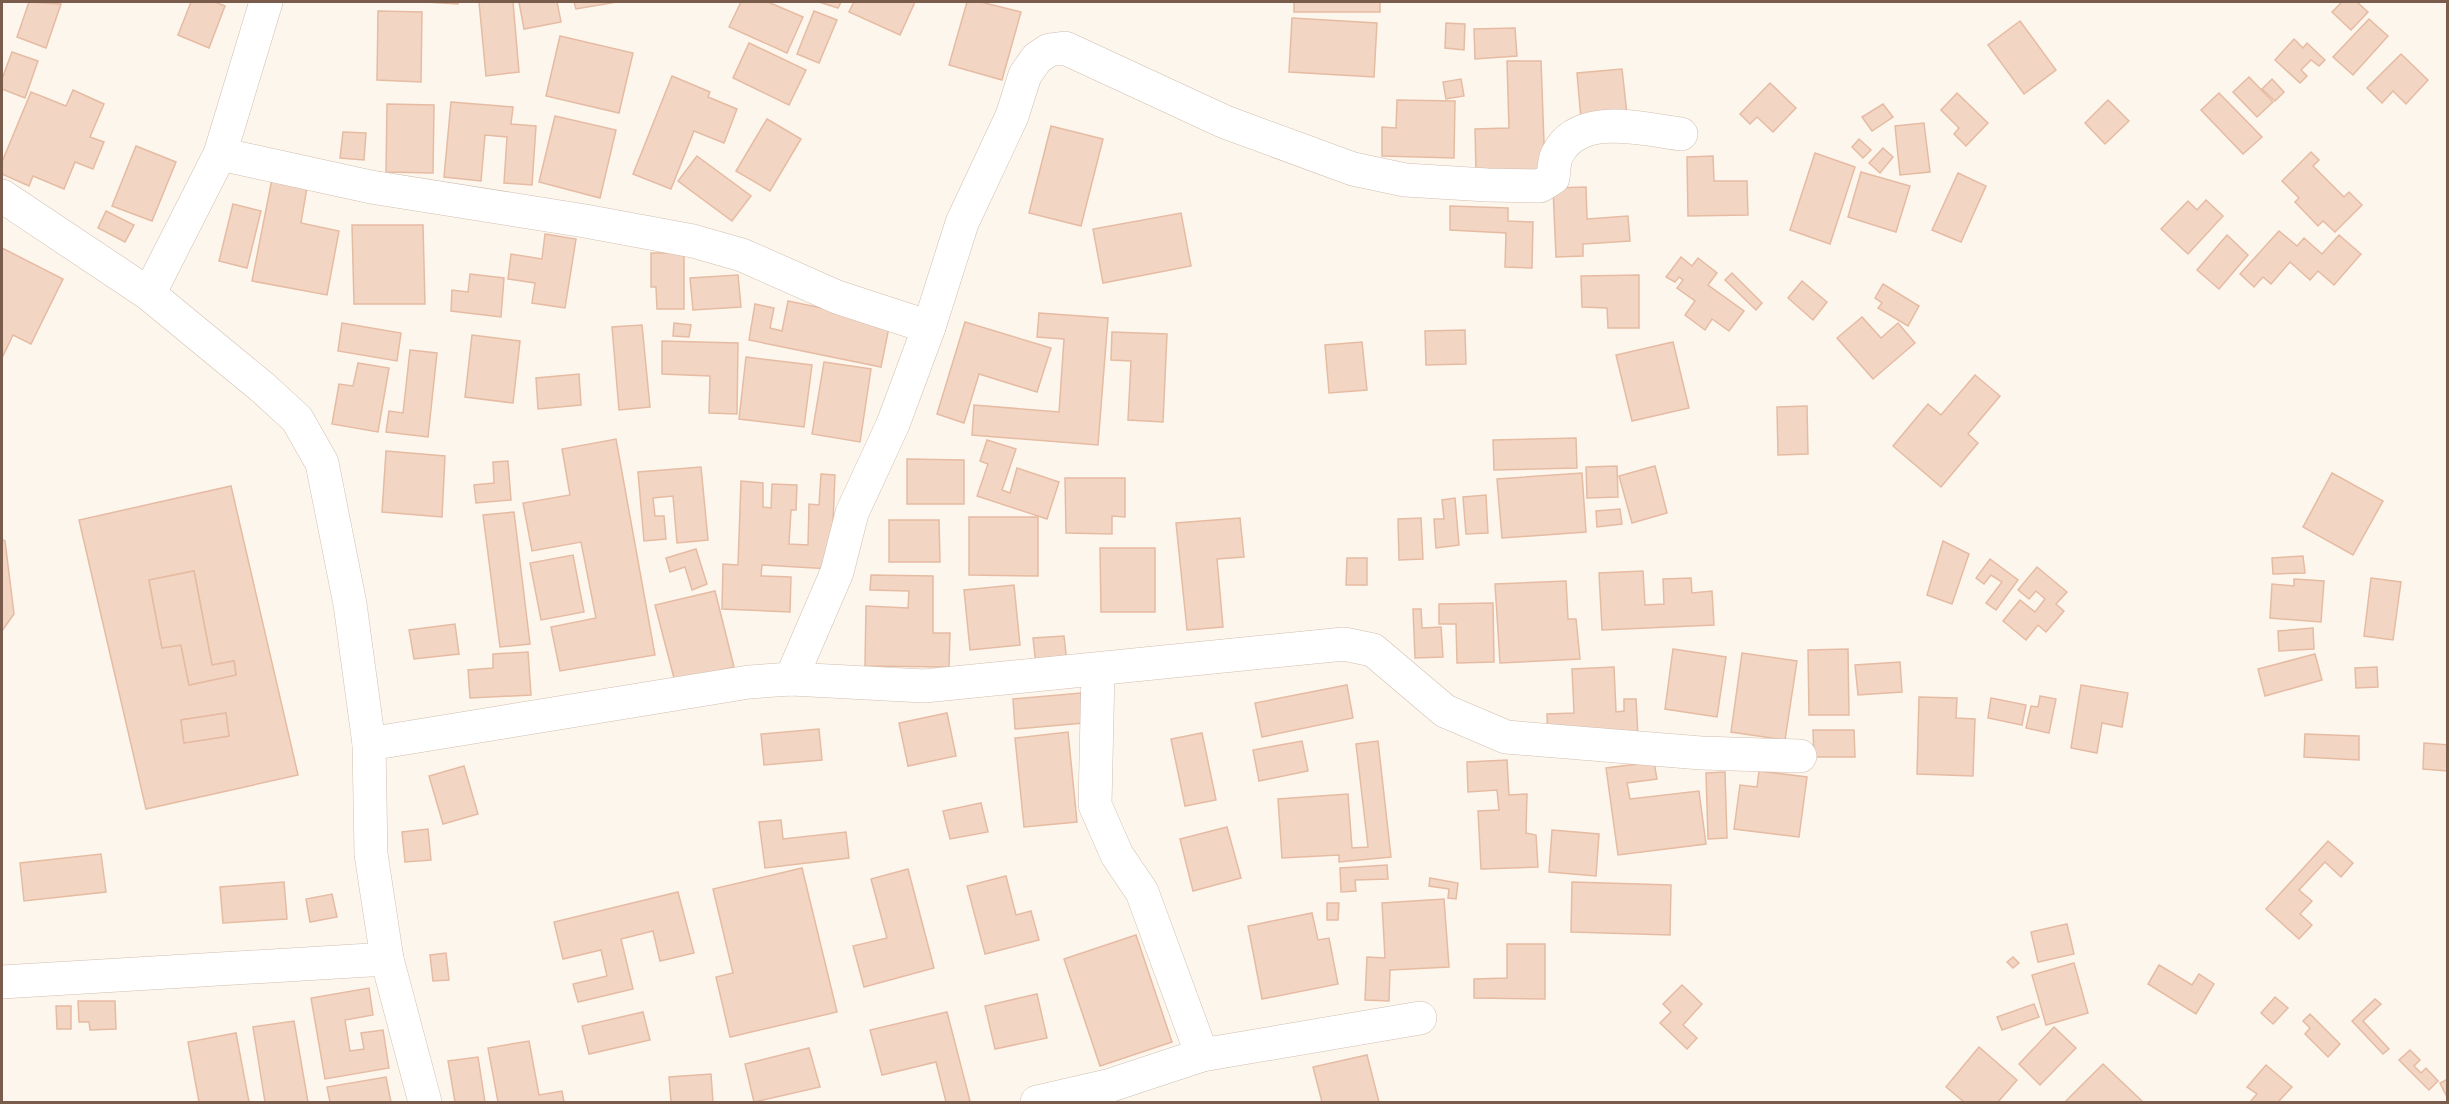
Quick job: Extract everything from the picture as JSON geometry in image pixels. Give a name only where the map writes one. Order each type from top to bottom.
[{"type":"street","points":[[149,294],[220,154],[266,2]]},
{"type":"street","points":[[790,679],[837,572],[852,513],[893,424],[962,223],[1012,116],[1025,75],[1037,58],[1050,50],[1065,48],[1225,122],[1353,169],[1405,180],[1540,186],[1553,178],[1557,155],[1579,132],[1592,128],[1626,127],[1681,134]]},
{"type":"street","points":[[220,154],[371,187],[585,221],[693,242],[742,255],[837,297],[928,327]]},
{"type":"street","points":[[2,196],[149,294],[262,387],[297,420],[322,463],[350,604],[369,744],[371,854],[387,959],[425,1102]]},
{"type":"street","points":[[369,744],[678,692],[790,679],[924,686],[1098,671],[1322,646],[1358,645],[1373,650],[1445,711],[1506,737],[1701,753],[1800,756]]},
{"type":"street","points":[[1098,671],[1095,805],[1117,855],[1142,892],[1202,1055]]},
{"type":"street","points":[[2,982],[387,959]]},
{"type":"street","points":[[1036,1102],[1111,1085],[1202,1055],[1420,1018]]},
{"type":"building","points":[[29,2],[61,4],[46,48],[17,37]]},
{"type":"building","points":[[191,2],[215,2],[225,6],[209,48],[178,35]]},
{"type":"building","points":[[425,2],[458,2],[458,4]]},
{"type":"building","points":[[479,2],[513,2],[519,72],[486,76]]},
{"type":"building","points":[[519,2],[557,2],[561,22],[524,29]]},
{"type":"building","points":[[574,2],[617,2],[576,9]]},
{"type":"building","points":[[741,2],[768,2],[803,17],[787,53],[729,27]]},
{"type":"building","points":[[819,2],[841,2],[838,8]]},
{"type":"building","points":[[854,2],[915,2],[900,35],[849,12]]},
{"type":"building","points":[[967,2],[981,2],[1021,12],[1002,80],[949,65]]},
{"type":"building","points":[[1294,2],[1380,2],[1380,12],[1294,12]]},
{"type":"building","points":[[2342,2],[2357,2],[2368,12],[2351,30],[2332,12]]},
{"type":"building","points":[[378,11],[422,12],[421,82],[377,80]]},
{"type":"building","points":[[814,11],[837,20],[819,63],[797,54]]},
{"type":"building","points":[[1292,18],[1377,23],[1374,77],[1289,72]]},
{"type":"building","points":[[2369,19],[2388,36],[2353,75],[2333,57]]},
{"type":"building","points":[[2020,21],[2056,70],[2024,94],[1988,45]]},
{"type":"building","points":[[1446,23],[1465,24],[1464,50],[1445,48]]},
{"type":"building","points":[[1515,28],[1517,56],[1475,59],[1474,29]]},
{"type":"building","points":[[560,36],[633,53],[619,113],[546,96]]},
{"type":"building","points":[[2294,39],[2303,48],[2307,43],[2325,60],[2319,66],[2311,60],[2301,70],[2307,76],[2300,83],[2275,60]]},
{"type":"building","points":[[749,43],[806,70],[789,105],[733,78]]},
{"type":"building","points":[[12,52],[38,61],[25,98],[2,89],[2,79]]},
{"type":"building","points":[[2401,54],[2428,80],[2406,104],[2393,91],[2382,103],[2367,88]]},
{"type":"building","points":[[1507,61],[1541,61],[1545,170],[1476,172],[1475,129],[1509,128]]},
{"type":"building","points":[[1622,69],[1627,114],[1581,119],[1577,73]]},
{"type":"building","points":[[672,76],[710,92],[708,97],[737,109],[724,143],[694,131],[671,189],[633,174]]},
{"type":"building","points":[[2249,77],[2273,102],[2257,117],[2233,92]]},
{"type":"building","points":[[1461,79],[1464,96],[1446,99],[1443,82]]},
{"type":"building","points":[[2272,79],[2284,92],[2275,101],[2262,89]]},
{"type":"building","points":[[1770,83],[1796,108],[1773,132],[1757,117],[1750,124],[1740,114]]},
{"type":"building","points":[[73,90],[104,104],[90,137],[104,142],[93,169],[75,162],[64,189],[33,176],[29,186],[2,174],[2,162],[31,92],[66,106]]},
{"type":"building","points":[[1957,93],[1988,123],[1966,146],[1954,134],[1959,128],[1941,110]]},
{"type":"building","points":[[2219,93],[2262,137],[2243,154],[2201,110]]},
{"type":"building","points":[[1397,100],[1455,101],[1454,158],[1382,156],[1382,127],[1396,128]]},
{"type":"building","points":[[2108,100],[2129,121],[2105,144],[2085,123]]},
{"type":"building","points":[[451,102],[513,107],[511,124],[536,126],[532,185],[504,183],[507,137],[485,135],[481,181],[444,177]]},
{"type":"building","points":[[387,104],[434,105],[433,173],[386,172]]},
{"type":"building","points":[[1883,104],[1893,117],[1872,131],[1862,117]]},
{"type":"building","points":[[555,116],[616,130],[600,198],[539,182]]},
{"type":"building","points":[[767,119],[801,139],[770,191],[736,171]]},
{"type":"building","points":[[1924,123],[1930,172],[1900,175],[1895,126]]},
{"type":"building","points":[[1051,126],[1103,139],[1081,226],[1029,213]]},
{"type":"building","points":[[343,132],[366,133],[364,160],[340,158]]},
{"type":"building","points":[[1859,139],[1871,150],[1863,158],[1852,147]]},
{"type":"building","points":[[136,146],[176,162],[152,221],[112,206]]},
{"type":"building","points":[[1883,148],[1893,157],[1880,173],[1869,163]]},
{"type":"building","points":[[2311,152],[2319,160],[2313,166],[2344,197],[2349,192],[2362,205],[2335,232],[2323,221],[2318,226],[2295,202],[2299,198],[2282,181]]},
{"type":"building","points":[[1815,153],[1855,167],[1830,244],[1790,230]]},
{"type":"building","points":[[697,156],[751,196],[732,221],[678,181]]},
{"type":"building","points":[[1713,156],[1714,181],[1747,181],[1748,215],[1688,216],[1687,157]]},
{"type":"building","points":[[1861,172],[1910,186],[1896,232],[1848,217]]},
{"type":"building","points":[[1958,173],[1986,186],[1961,242],[1932,230]]},
{"type":"building","points":[[272,179],[307,187],[301,223],[339,231],[327,295],[252,281]]},
{"type":"building","points":[[1586,187],[1587,219],[1628,216],[1630,241],[1583,244],[1583,256],[1556,257],[1553,188]]},
{"type":"building","points":[[2206,200],[2223,216],[2188,254],[2161,229],[2188,201],[2197,210]]},
{"type":"building","points":[[233,204],[261,211],[247,268],[219,261]]},
{"type":"building","points":[[1450,206],[1508,208],[1508,221],[1533,222],[1532,268],[1505,267],[1506,233],[1450,230]]},
{"type":"building","points":[[106,211],[134,225],[125,242],[98,228]]},
{"type":"building","points":[[1181,213],[1191,266],[1103,283],[1093,229]]},
{"type":"building","points":[[352,225],[423,225],[425,304],[354,304]]},
{"type":"building","points":[[2279,231],[2297,246],[2304,238],[2322,254],[2339,235],[2361,254],[2334,285],[2318,271],[2310,280],[2290,262],[2271,284],[2263,277],[2254,287],[2240,274]]},
{"type":"building","points":[[545,234],[576,239],[565,308],[532,303],[535,283],[508,279],[511,254],[542,259]]},
{"type":"building","points":[[2227,235],[2248,255],[2219,289],[2197,270]]},
{"type":"building","points":[[2,248],[63,279],[31,344],[13,335],[2,358]]},
{"type":"building","points":[[651,253],[684,253],[684,309],[657,309],[656,287],[651,287]]},
{"type":"building","points":[[1681,257],[1692,266],[1698,258],[1717,273],[1708,285],[1744,311],[1729,331],[1712,319],[1705,330],[1685,315],[1695,301],[1677,288],[1683,280],[1679,277],[1675,282],[1666,277]]},
{"type":"building","points":[[1732,273],[1762,303],[1756,310],[1725,280]]},
{"type":"building","points":[[470,274],[504,278],[501,317],[451,311],[452,290],[468,292]]},
{"type":"building","points":[[738,275],[741,307],[693,310],[690,278]]},
{"type":"building","points":[[1639,275],[1639,328],[1608,328],[1607,308],[1582,307],[1581,276]]},
{"type":"building","points":[[1802,281],[1827,302],[1813,320],[1788,298]]},
{"type":"building","points":[[1883,284],[1919,306],[1908,326],[1878,308],[1882,303],[1875,298]]},
{"type":"building","points":[[788,301],[890,322],[881,367],[749,340],[755,304],[774,308],[770,328],[782,331]]},
{"type":"building","points":[[1039,313],[1108,318],[1098,445],[972,435],[974,405],[1059,412],[1064,339],[1037,337]]},
{"type":"building","points":[[1862,317],[1881,338],[1898,323],[1915,343],[1873,379],[1837,338]]},
{"type":"building","points":[[965,322],[1051,348],[1037,392],[979,374],[964,423],[937,414]]},
{"type":"building","points":[[342,323],[401,333],[397,361],[338,351]]},
{"type":"building","points":[[674,323],[691,325],[689,337],[673,336]]},
{"type":"building","points":[[642,325],[650,407],[619,410],[612,327]]},
{"type":"building","points":[[1465,330],[1466,364],[1426,365],[1425,331]]},
{"type":"building","points":[[1112,332],[1167,334],[1163,422],[1128,420],[1131,361],[1111,360]]},
{"type":"building","points":[[472,335],[520,341],[513,403],[465,397]]},
{"type":"building","points":[[662,341],[738,343],[737,414],[709,413],[710,376],[662,374]]},
{"type":"building","points":[[1362,342],[1367,390],[1329,393],[1325,345]]},
{"type":"building","points":[[1673,342],[1689,408],[1632,421],[1616,355]]},
{"type":"building","points":[[410,350],[437,353],[428,437],[386,432],[389,411],[403,413]]},
{"type":"building","points":[[746,357],[812,365],[804,427],[739,419]]},
{"type":"building","points":[[824,362],[871,369],[860,442],[812,434]]},
{"type":"building","points":[[358,363],[389,368],[378,432],[332,424],[339,384],[353,386]]},
{"type":"building","points":[[579,374],[581,405],[538,409],[536,378]]},
{"type":"building","points":[[1975,375],[2000,396],[1968,434],[1978,443],[1941,487],[1893,446],[1928,404],[1941,415]]},
{"type":"building","points":[[1807,406],[1808,454],[1778,455],[1777,407]]},
{"type":"building","points":[[1576,438],[1577,468],[1494,470],[1493,440]]},
{"type":"building","points":[[616,439],[655,655],[560,671],[551,627],[596,618],[581,542],[532,551],[523,503],[570,495],[562,449]]},
{"type":"building","points":[[987,440],[1016,449],[1002,490],[1010,493],[1017,468],[1059,482],[1047,519],[977,496],[988,464],[980,461]]},
{"type":"building","points":[[386,451],[445,456],[442,517],[382,512]]},
{"type":"building","points":[[907,459],[964,460],[964,504],[907,504]]},
{"type":"building","points":[[508,461],[511,500],[476,503],[474,485],[494,483],[493,462]]},
{"type":"building","points":[[1617,466],[1618,497],[1587,498],[1586,467]]},
{"type":"building","points":[[1655,466],[1667,513],[1632,523],[1619,476]]},
{"type":"building","points":[[701,467],[708,540],[677,543],[673,496],[653,498],[655,516],[664,516],[666,539],[644,541],[638,472]]},
{"type":"building","points":[[1582,473],[1586,532],[1502,538],[1497,479]]},
{"type":"building","points":[[2332,473],[2383,501],[2353,555],[2303,527]]},
{"type":"building","points":[[821,474],[835,475],[831,569],[762,565],[761,576],[791,577],[790,612],[722,609],[723,564],[738,565],[741,481],[763,483],[763,507],[771,508],[772,484],[797,485],[796,510],[791,510],[789,544],[808,545],[809,504],[819,505]]},
{"type":"building","points":[[1065,478],[1125,478],[1125,517],[1112,516],[1112,534],[1066,533]]},
{"type":"building","points":[[231,486],[298,775],[146,809],[79,520]],"holes":[[[194,571],[212,665],[234,661],[236,675],[189,685],[181,645],[162,648],[149,580]],[[226,713],[229,736],[184,743],[181,720]]]},
{"type":"building","points":[[1486,495],[1488,533],[1466,534],[1463,497]]},
{"type":"building","points":[[1455,498],[1459,545],[1436,548],[1434,519],[1444,519],[1442,500]]},
{"type":"building","points":[[1620,509],[1622,524],[1597,527],[1596,511]]},
{"type":"building","points":[[514,512],[530,644],[500,647],[483,515]]},
{"type":"building","points":[[969,517],[1038,517],[1038,576],[969,575]]},
{"type":"building","points":[[1240,518],[1244,557],[1217,559],[1223,627],[1187,630],[1176,523]]},
{"type":"building","points":[[1421,518],[1423,559],[1399,560],[1398,519]]},
{"type":"building","points":[[889,520],[939,520],[940,562],[889,562]]},
{"type":"building","points":[[2,539],[5,541],[14,614],[2,631]]},
{"type":"building","points":[[1943,541],[1969,554],[1952,604],[1927,595]]},
{"type":"building","points":[[1100,548],[1155,548],[1155,612],[1101,612]]},
{"type":"building","points":[[696,549],[707,584],[692,590],[685,567],[670,572],[666,558]]},
{"type":"building","points":[[573,555],[584,612],[541,620],[530,563]]},
{"type":"building","points":[[2303,556],[2305,573],[2273,574],[2272,558]]},
{"type":"building","points":[[1347,558],[1367,558],[1367,585],[1346,585]]},
{"type":"building","points":[[1990,559],[2018,580],[1996,610],[1986,603],[2002,582],[1991,575],[1984,584],[1976,578]]},
{"type":"building","points":[[2037,567],[2067,592],[2056,604],[2064,611],[2046,632],[2038,625],[2026,640],[2003,621],[2020,600],[2035,612],[2045,599],[2036,591],[2029,599],[2018,590]]},
{"type":"building","points":[[194,571],[212,665],[234,661],[236,675],[189,685],[181,645],[162,648],[149,580]]},
{"type":"building","points":[[1643,571],[1645,605],[1664,604],[1663,579],[1691,578],[1692,593],[1712,591],[1714,625],[1602,630],[1599,573]]},
{"type":"building","points":[[871,575],[933,576],[933,633],[950,633],[949,667],[865,666],[866,606],[908,608],[909,591],[870,590]]},
{"type":"building","points":[[2371,578],[2401,582],[2393,640],[2364,636]]},
{"type":"building","points":[[2294,579],[2324,581],[2321,622],[2270,618],[2272,584],[2294,586]]},
{"type":"building","points":[[1566,581],[1568,619],[1576,619],[1580,659],[1500,663],[1495,584]]},
{"type":"building","points":[[1014,585],[1020,645],[970,650],[964,590]]},
{"type":"building","points":[[715,591],[734,667],[675,682],[655,605]]},
{"type":"building","points":[[1493,603],[1494,662],[1457,663],[1456,624],[1439,624],[1439,604]]},
{"type":"building","points":[[1413,609],[1421,609],[1422,628],[1441,627],[1443,657],[1415,658]]},
{"type":"building","points":[[455,624],[459,654],[414,659],[409,630]]},
{"type":"building","points":[[2313,628],[2314,649],[2279,651],[2278,631]]},
{"type":"building","points":[[1064,636],[1067,663],[1036,665],[1033,638]]},
{"type":"building","points":[[1673,649],[1726,657],[1717,717],[1665,709]]},
{"type":"building","points":[[1848,649],[1849,715],[1809,715],[1808,650]]},
{"type":"building","points":[[528,652],[531,695],[470,698],[468,670],[493,668],[493,654]]},
{"type":"building","points":[[1742,653],[1797,661],[1785,740],[1731,732]]},
{"type":"building","points":[[2315,654],[2322,680],[2265,696],[2258,669]]},
{"type":"building","points":[[1900,662],[1902,692],[1858,695],[1855,665]]},
{"type":"building","points":[[1614,667],[1616,712],[1624,711],[1624,699],[1636,699],[1638,737],[1548,740],[1547,714],[1574,713],[1572,669]]},
{"type":"building","points":[[2377,667],[2378,687],[2356,688],[2355,668]]},
{"type":"building","points":[[1347,685],[1353,718],[1262,737],[1255,703]]},
{"type":"building","points":[[2081,685],[2128,693],[2122,727],[2102,723],[2097,753],[2071,748]]},
{"type":"building","points":[[1081,693],[1084,723],[1015,729],[1013,699]]},
{"type":"building","points":[[2040,696],[2056,699],[2049,733],[2026,728],[2031,706],[2038,707]]},
{"type":"building","points":[[1919,697],[1957,698],[1956,718],[1975,719],[1973,776],[1917,774]]},
{"type":"building","points":[[1991,698],[2026,705],[2022,725],[1988,718]]},
{"type":"building","points":[[226,713],[229,736],[184,743],[181,720]]},
{"type":"building","points":[[947,713],[956,756],[908,766],[899,723]]},
{"type":"building","points":[[819,729],[822,760],[764,765],[761,734]]},
{"type":"building","points":[[1813,730],[1854,730],[1855,757],[1814,757]]},
{"type":"building","points":[[1068,732],[1077,822],[1024,827],[1015,738]]},
{"type":"building","points":[[1202,733],[1216,800],[1185,806],[1171,739]]},
{"type":"building","points":[[2305,734],[2359,736],[2359,760],[2304,757]]},
{"type":"building","points":[[1302,741],[1308,771],[1259,781],[1253,750]]},
{"type":"building","points":[[1378,741],[1391,857],[1339,862],[1339,855],[1282,858],[1278,799],[1348,794],[1352,848],[1368,847],[1356,744]]},
{"type":"building","points":[[2424,743],[2448,745],[2447,771],[2423,769]]},
{"type":"building","points":[[1507,760],[1509,795],[1527,794],[1526,833],[1536,835],[1538,867],[1481,869],[1478,811],[1499,810],[1497,790],[1468,792],[1467,762]]},
{"type":"building","points":[[1654,762],[1657,779],[1627,783],[1630,799],[1699,791],[1706,844],[1618,855],[1606,768]]},
{"type":"building","points":[[464,766],[478,814],[443,824],[429,776]]},
{"type":"building","points":[[1759,771],[1807,777],[1799,837],[1734,829],[1740,785],[1757,787]]},
{"type":"building","points":[[1725,772],[1727,838],[1708,839],[1706,773]]},
{"type":"building","points":[[981,803],[988,832],[950,839],[943,811]]},
{"type":"building","points":[[781,820],[783,839],[846,832],[849,858],[765,868],[759,822]]},
{"type":"building","points":[[1227,827],[1241,878],[1193,891],[1180,839]]},
{"type":"building","points":[[428,829],[431,860],[405,862],[402,832]]},
{"type":"building","points":[[1552,830],[1599,834],[1596,876],[1549,872]]},
{"type":"building","points":[[2328,841],[2353,863],[2341,877],[2325,862],[2299,890],[2312,901],[2300,914],[2312,925],[2299,939],[2266,909]]},
{"type":"building","points":[[101,854],[106,892],[24,901],[20,863]]},
{"type":"building","points":[[1387,865],[1388,879],[1355,880],[1356,891],[1341,892],[1340,868]]},
{"type":"building","points":[[802,868],[837,1012],[730,1037],[716,977],[733,973],[713,889]]},
{"type":"building","points":[[908,869],[934,968],[864,987],[853,946],[887,938],[871,879]]},
{"type":"building","points":[[1006,876],[1016,915],[1031,911],[1039,940],[985,954],[967,886]]},
{"type":"building","points":[[1430,878],[1458,883],[1456,899],[1448,898],[1449,889],[1429,886]]},
{"type":"building","points":[[284,882],[287,919],[223,923],[220,887]]},
{"type":"building","points":[[1572,882],[1671,885],[1670,935],[1571,932]]},
{"type":"building","points":[[678,892],[694,953],[660,961],[653,931],[621,939],[633,989],[578,1002],[573,984],[607,976],[601,950],[563,959],[554,922]]},
{"type":"building","points":[[332,894],[337,917],[310,922],[306,899]]},
{"type":"building","points":[[1444,899],[1449,967],[1390,970],[1389,1001],[1365,1000],[1367,957],[1385,958],[1382,903]]},
{"type":"building","points":[[1327,903],[1339,903],[1338,920],[1327,920]]},
{"type":"building","points":[[1312,913],[1318,940],[1329,938],[1338,984],[1262,999],[1248,926]]},
{"type":"building","points":[[2067,924],[2074,954],[2038,962],[2031,932]]},
{"type":"building","points":[[1136,935],[1172,1042],[1100,1066],[1064,959]]},
{"type":"building","points":[[1507,944],[1545,944],[1545,999],[1474,998],[1474,979],[1507,978]]},
{"type":"building","points":[[446,953],[449,980],[433,981],[430,955]]},
{"type":"building","points":[[2013,957],[2019,963],[2013,968],[2007,962]]},
{"type":"building","points":[[2074,963],[2088,1013],[2046,1025],[2032,975]]},
{"type":"building","points":[[2159,965],[2192,985],[2199,974],[2214,984],[2196,1014],[2148,984]]},
{"type":"building","points":[[1682,985],[1702,1004],[1683,1025],[1697,1038],[1687,1049],[1660,1023],[1671,1012],[1663,1004]]},
{"type":"building","points":[[369,988],[373,1015],[345,1020],[350,1051],[364,1049],[361,1033],[383,1030],[389,1068],[325,1079],[311,998]]},
{"type":"building","points":[[1037,994],[1047,1038],[995,1049],[985,1006]]},
{"type":"building","points":[[2275,997],[2288,1008],[2273,1024],[2261,1013]]},
{"type":"building","points":[[2375,999],[2381,1004],[2363,1021],[2389,1049],[2383,1054],[2352,1021]]},
{"type":"building","points":[[78,1001],[115,1001],[116,1029],[90,1030],[89,1022],[79,1022]]},
{"type":"building","points":[[2034,1004],[2039,1017],[2002,1030],[1997,1017]]},
{"type":"building","points":[[56,1006],[71,1006],[71,1029],[57,1029]]},
{"type":"building","points":[[643,1012],[650,1040],[589,1054],[582,1026]]},
{"type":"building","points":[[947,1012],[970,1101],[946,1102],[936,1062],[882,1075],[870,1030]]},
{"type":"building","points":[[2310,1014],[2340,1044],[2328,1057],[2305,1034],[2310,1028],[2303,1021]]},
{"type":"building","points":[[294,1021],[308,1102],[265,1102],[253,1027]]},
{"type":"building","points":[[2054,1027],[2076,1048],[2040,1085],[2019,1064]]},
{"type":"building","points":[[236,1033],[249,1102],[199,1102],[188,1042]]},
{"type":"building","points":[[529,1041],[539,1095],[562,1091],[564,1102],[498,1102],[488,1048]]},
{"type":"building","points":[[1979,1047],[2017,1080],[1998,1102],[1964,1102],[1946,1087]]},
{"type":"building","points":[[809,1048],[820,1087],[754,1102],[745,1064]]},
{"type":"building","points":[[2410,1050],[2420,1060],[2414,1066],[2421,1073],[2426,1068],[2438,1081],[2429,1090],[2399,1060]]},
{"type":"building","points":[[1367,1055],[1379,1102],[1322,1102],[1313,1067]]},
{"type":"building","points":[[478,1057],[485,1102],[455,1102],[448,1061]]},
{"type":"building","points":[[2103,1064],[2143,1102],[2065,1102]]},
{"type":"building","points":[[2266,1065],[2292,1087],[2278,1102],[2250,1102],[2257,1094],[2247,1087]]},
{"type":"building","points":[[711,1074],[713,1102],[671,1102],[669,1077]]},
{"type":"building","points":[[386,1077],[391,1102],[330,1102],[327,1087]]},
{"type":"building","points":[[2448,1079],[2448,1099],[2440,1083]]}]
